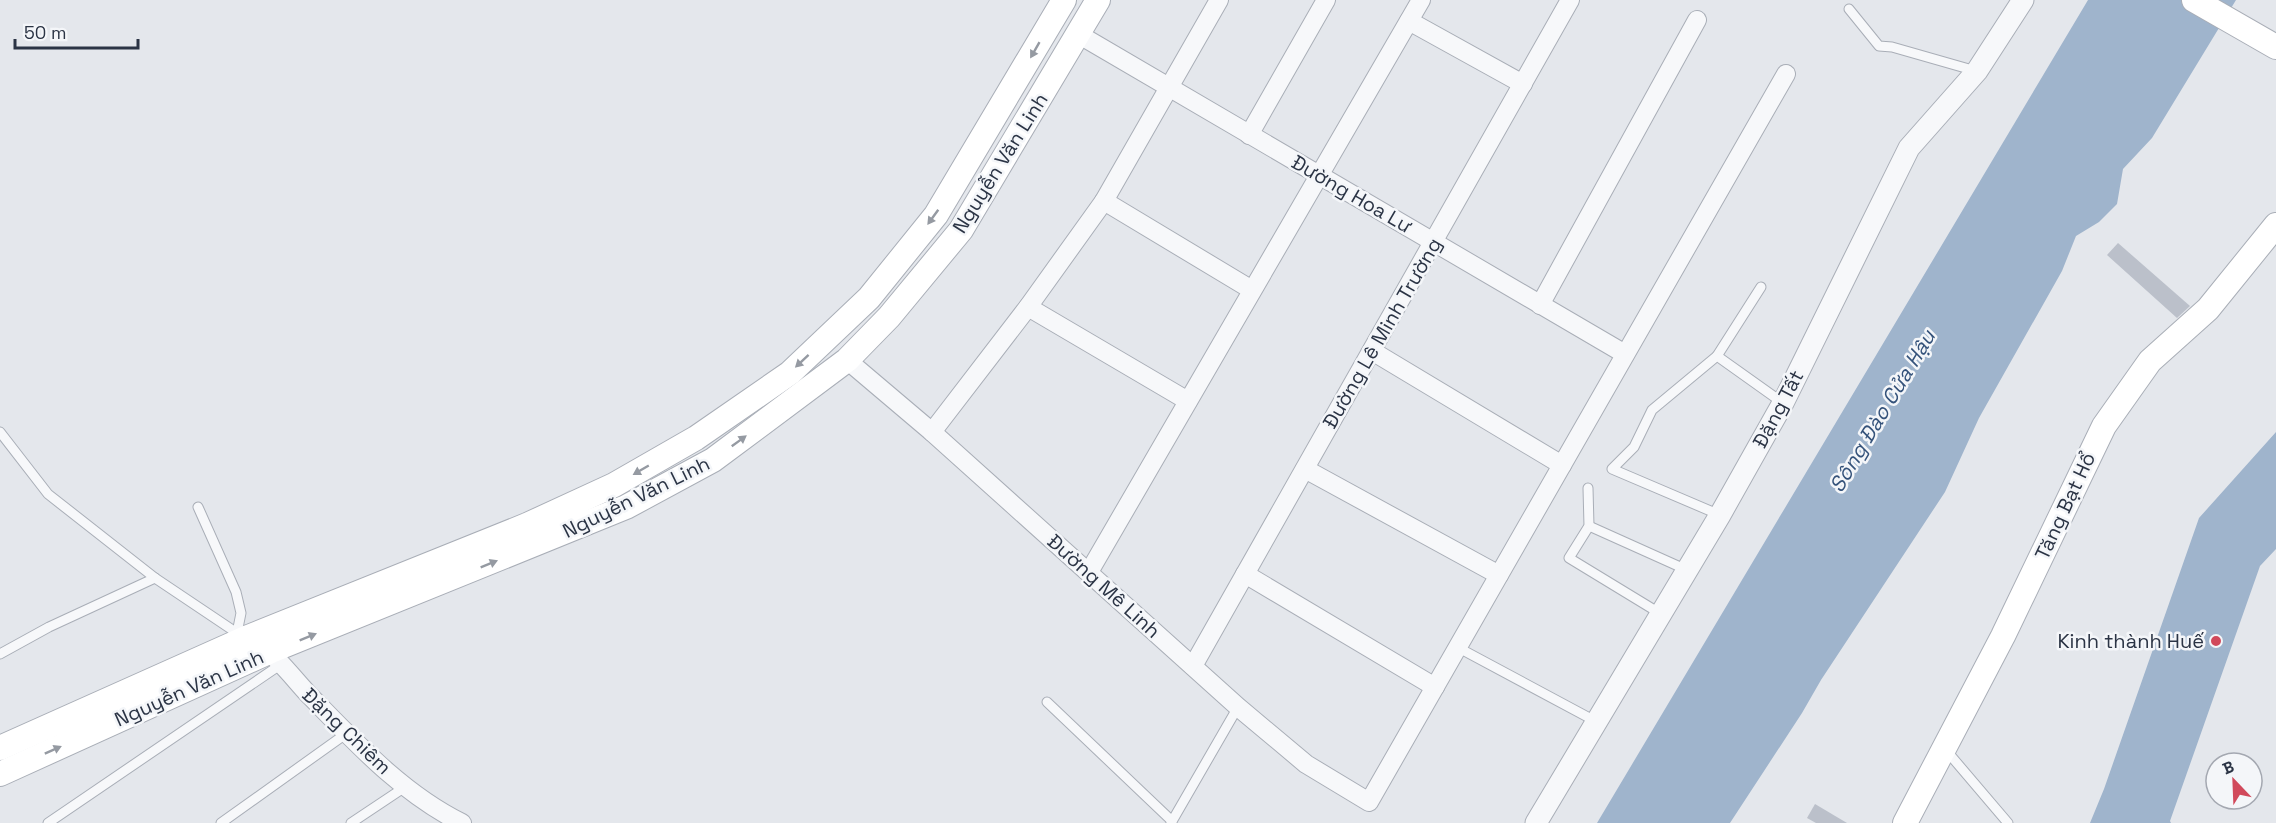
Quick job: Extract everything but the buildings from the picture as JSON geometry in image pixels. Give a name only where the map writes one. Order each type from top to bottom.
[{"type":"main road","name":"Nguyễn Văn Linh","points":[[0,748],[242,636],[527,525],[614,485],[696,438],[790,372],[869,298],[936,214],[1064,0]]},
{"type":"main road","name":"Nguyễn Văn Linh","points":[[0,774],[626,507],[713,460],[806,393],[847,360],[889,317],[961,230],[1098,0]]},
{"type":"main road","points":[[2194,0],[2276,47]]},
{"type":"main road","points":[[1019,77],[1044,92]]},
{"type":"main road","name":"Tăng Bạt Hổ","points":[[1905,823],[2003,636],[2104,426],[2150,361],[2208,309],[2276,225]]},
{"type":"main road","points":[[696,438],[713,460]]},
{"type":"street","points":[[932,432],[1028,307],[1104,201],[1219,0]]},
{"type":"street","points":[[1250,135],[1326,0]]},
{"type":"street","points":[[1089,572],[1421,0]]},
{"type":"street","name":"Đường Lê Minh Trường","points":[[1193,666],[1570,0]]},
{"type":"street","name":"Đặng Tất","points":[[1536,823],[1662,614],[1783,403],[1909,148],[1977,71],[2023,0]]},
{"type":"street","points":[[1540,305],[1697,20]]},
{"type":"street","points":[[1408,21],[1523,84]]},
{"type":"street","name":"Đường Hoa Lư","points":[[1078,34],[1625,354]]},
{"type":"street","points":[[1245,574],[1435,687],[1786,74]]},
{"type":"street","points":[[1104,201],[1252,290]]},
{"type":"street","points":[[1028,307],[1188,401]]},
{"type":"street","points":[[1372,351],[1562,465]]},
{"type":"street","name":"Đường Mê Linh","points":[[847,360],[932,432],[1238,707],[1306,764],[1368,802],[1435,687]]},
{"type":"street","points":[[1305,469],[1499,575]]},
{"type":"street","name":"Đặng Chiêm","points":[[242,636],[276,658],[346,733],[405,787],[438,811],[462,823]]},
{"type":"lane","points":[[1849,9],[1879,46],[1892,47],[1977,71]]},
{"type":"lane","points":[[1720,515],[1612,469],[1634,447],[1652,410],[1717,356],[1761,287]]},
{"type":"lane","points":[[1717,356],[1783,403]]},
{"type":"lane","points":[[0,432],[48,494],[155,578],[242,636]]},
{"type":"lane","points":[[1588,488],[1589,526],[1569,558],[1662,614]]},
{"type":"lane","points":[[198,507],[236,592],[241,613],[242,636]]},
{"type":"lane","points":[[1589,526],[1687,570]]},
{"type":"lane","points":[[0,654],[50,627],[155,578]]},
{"type":"lane","points":[[1457,647],[1597,722]]},
{"type":"lane","points":[[48,823],[276,658]]},
{"type":"lane","points":[[1047,702],[1171,822],[1238,707]]},
{"type":"lane","points":[[222,823],[346,733]]},
{"type":"lane","points":[[1945,749],[2008,823]]},
{"type":"lane","points":[[351,823],[405,787]]},
{"type":"water","name":"Sông Đào Cửa Hậu","points":[[2088,0],[2236,0],[2152,138],[2123,169],[2117,204],[2099,222],[2076,236],[2062,271],[1979,418],[1945,492],[1730,823],[1597,823]]},
{"type":"water","name":"Kinh thành Huế","points":[[2276,432],[2276,549],[2260,566],[2171,823],[2090,823],[2199,518]]},
{"type":"place","name":"Kinh thành Huế","points":[[2216,641]]}]
